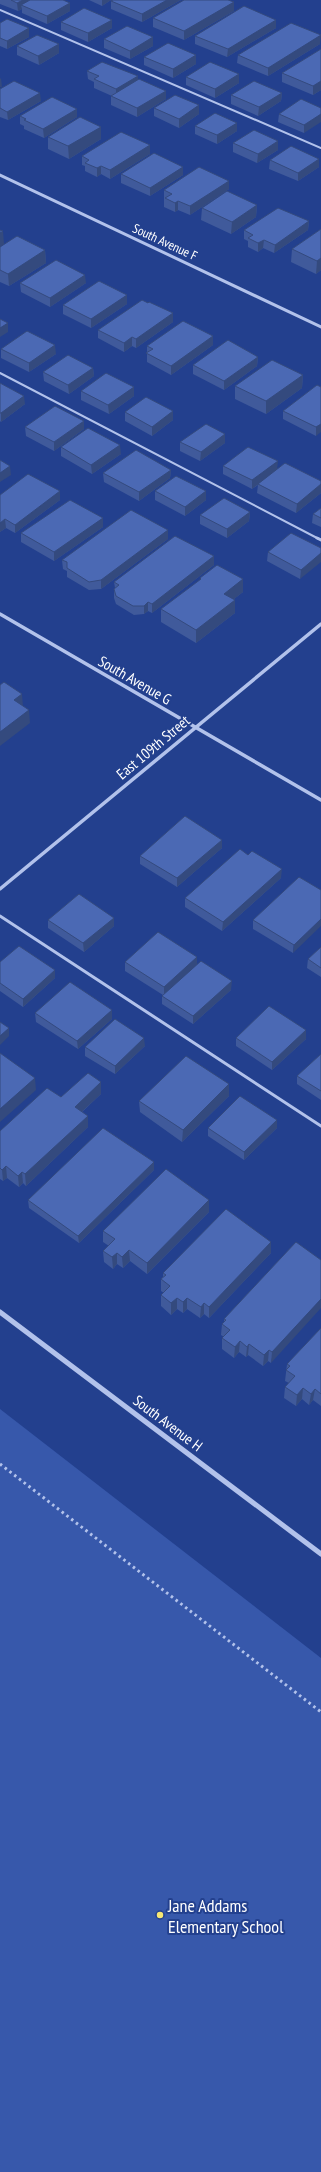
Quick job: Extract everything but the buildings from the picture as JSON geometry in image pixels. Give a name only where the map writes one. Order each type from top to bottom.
[{"type":"street","name":"South Avenue F","points":[[0,175],[321,327]]},
{"type":"street","name":"South Avenue G","points":[[0,614],[321,800]]},
{"type":"street","name":"East 109th Street","points":[[0,890],[321,624]]},
{"type":"street","name":"South Avenue H","points":[[0,1312],[321,1554]]},
{"type":"lane","points":[[0,10],[321,148]]},
{"type":"lane","points":[[0,373],[321,540]]},
{"type":"lane","points":[[0,916],[321,1126]]},
{"type":"path","points":[[0,1464],[321,1712]]},
{"type":"shaded area","name":"Jane Addams Elementary School","points":[[0,1409],[321,1658],[321,2172],[0,2172]]},
{"type":"place","name":"Jane Addams Elementary School","points":[[160,1915]]}]
